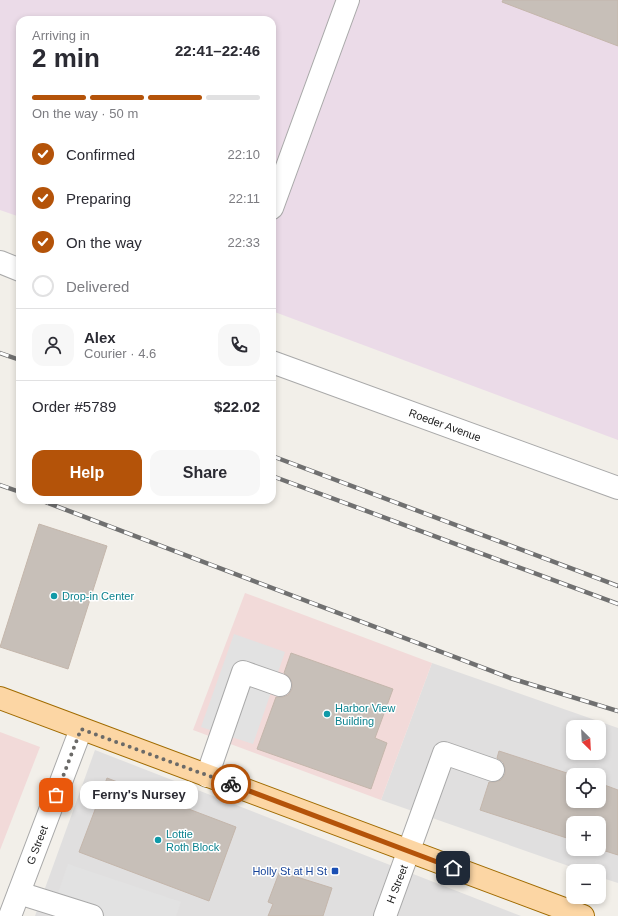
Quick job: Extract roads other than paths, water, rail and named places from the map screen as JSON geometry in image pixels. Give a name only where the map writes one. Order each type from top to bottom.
[{"type":"main road","points":[[0,698],[583,916]]},
{"type":"street","points":[[276,197],[348,0]]},
{"type":"street","points":[[0,262],[16,268]]},
{"type":"street","name":"Roeder Avenue","points":[[276,363],[618,488]]},
{"type":"street","points":[[207,776],[243,672],[280,685]]},
{"type":"street","name":"G Street","points":[[10,916],[81,729]]},
{"type":"street","name":"H Street","points":[[385,916],[444,753],[493,770]]},
{"type":"street","points":[[19,893],[92,916]]},
{"type":"railway","points":[[0,353],[16,359]]},
{"type":"railway","points":[[276,458],[618,586]]},
{"type":"railway","points":[[276,477],[618,604]]},
{"type":"railway","points":[[0,485],[16,491]]},
{"type":"railway","points":[[51,504],[510,678],[618,711]]},
{"type":"place","name":"Drop-in Center","points":[[54,596]]},
{"type":"place","name":"Harbor View Building","points":[[327,714]]},
{"type":"place","name":"Ferny's Nursey","points":[[56,795]]},
{"type":"place","name":"Lottie Roth Block","points":[[158,840]]},
{"type":"place","name":"Holly St at H St","points":[[335,871]]}]
